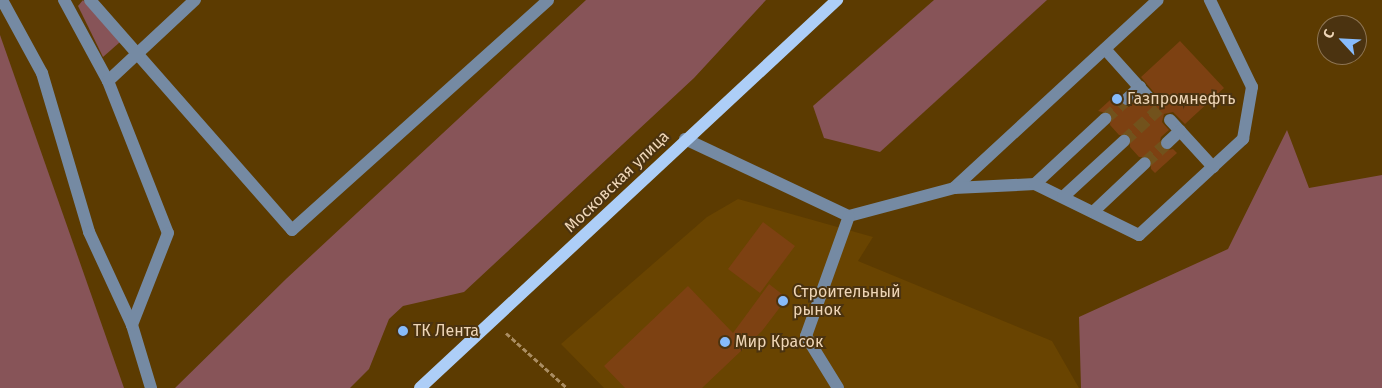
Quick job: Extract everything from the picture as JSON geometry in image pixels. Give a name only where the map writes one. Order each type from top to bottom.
[{"type":"main road","name":"Московская улица","points":[[420,388],[494,322],[685,139],[837,0]]},
{"type":"street","points":[[2,0],[42,74],[89,232],[132,325],[151,388]]},
{"type":"street","points":[[64,0],[108,81],[168,233],[132,325]]},
{"type":"street","points":[[90,0],[292,230],[548,0]]},
{"type":"street","points":[[108,81],[195,0]]},
{"type":"street","points":[[954,188],[1158,0]]},
{"type":"street","points":[[685,139],[849,216],[954,188],[1035,184],[1140,235],[1243,139],[1252,87],[1210,0]]},
{"type":"street","points":[[1105,49],[1149,98]]},
{"type":"street","points":[[1127,99],[1140,87]]},
{"type":"street","points":[[1035,184],[1105,119]]},
{"type":"street","points":[[1170,120],[1213,167]]},
{"type":"street","points":[[1167,143],[1180,132]]},
{"type":"street","points":[[1063,197],[1124,141]]},
{"type":"street","points":[[1093,212],[1145,163]]},
{"type":"street","points":[[838,388],[806,336],[849,216]]},
{"type":"path","points":[[494,322],[567,388]]},
{"type":"shaded area","points":[[83,0],[120,42],[103,57],[78,6]]},
{"type":"shaded area","points":[[586,0],[766,0],[694,78],[464,292],[403,306],[389,319],[369,369],[350,388],[175,388],[286,279]]},
{"type":"shaded area","points":[[934,0],[1047,0],[880,152],[824,138],[813,106]]},
{"type":"shaded area","points":[[0,35],[124,388],[0,388]]},
{"type":"shaded area","points":[[1287,130],[1309,188],[1382,175],[1382,388],[1081,388],[1079,317],[1228,249]]},
{"type":"shaded area","name":"Строительный рынок","points":[[738,199],[873,237],[858,261],[1052,341],[1079,388],[604,388],[561,344],[707,217]]},
{"type":"building","points":[[1180,41],[1224,88],[1185,124],[1173,112],[1164,114],[1162,122],[1169,130],[1161,137],[1159,145],[1164,151],[1173,149],[1177,153],[1155,173],[1151,169],[1151,158],[1139,157],[1130,147],[1130,135],[1119,135],[1110,125],[1111,114],[1098,111],[1120,91],[1119,101],[1124,107],[1129,107],[1139,99],[1146,106],[1154,104],[1157,96],[1141,77]]},
{"type":"building","points":[[763,222],[795,246],[760,293],[728,269]]},
{"type":"building","points":[[769,284],[787,298],[762,331],[702,388],[625,388],[604,366],[688,286],[733,333]]},
{"type":"tunnel","points":[[1105,119],[1127,99]]},
{"type":"tunnel","points":[[1124,141],[1159,109]]},
{"type":"tunnel","points":[[1145,163],[1167,143]]},
{"type":"place","name":"Газпромнефть","points":[[1117,99]]},
{"type":"place","name":"Строительный рынок","points":[[783,301]]},
{"type":"place","name":"ТК Лента","points":[[403,331]]},
{"type":"place","name":"Мир Красок","points":[[725,342]]}]
